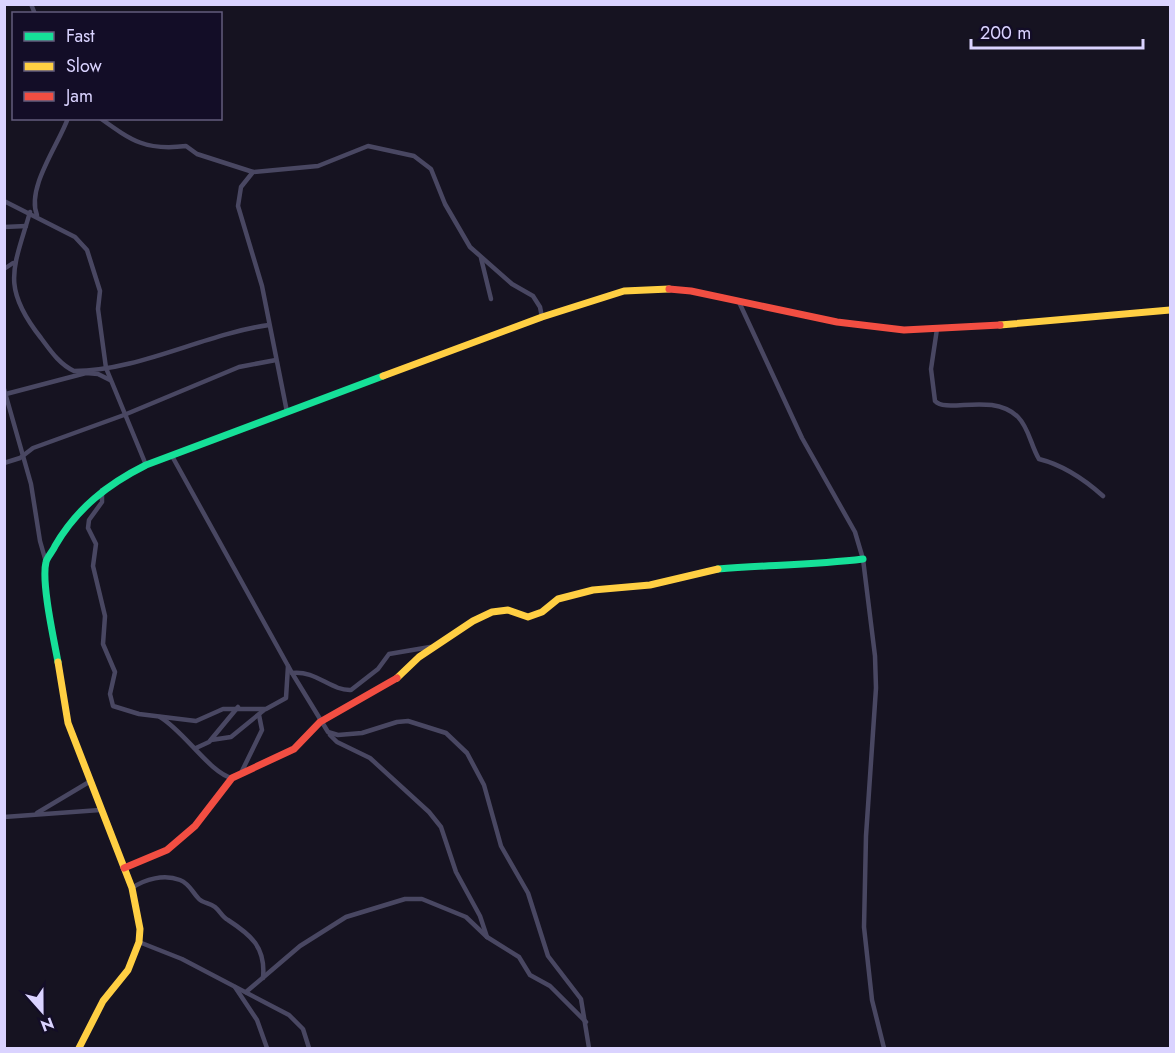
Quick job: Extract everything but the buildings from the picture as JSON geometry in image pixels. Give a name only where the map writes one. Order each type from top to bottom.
[{"type":"street","points":[[37,215],[34,204],[41,179],[67,120]]},
{"type":"street","points":[[103,120],[144,146],[171,148],[186,146],[197,154],[253,172],[318,166],[368,146],[403,152],[431,170],[455,223],[481,258],[512,284],[533,296],[542,317]]},
{"type":"street","points":[[253,172],[243,182],[237,201],[259,275],[287,412]]},
{"type":"street","points":[[4,201],[37,215],[75,237],[87,250],[100,291],[99,317],[106,368],[146,465]]},
{"type":"street","points":[[30,212],[14,263],[13,285],[20,308],[55,356],[74,371],[106,368],[218,335],[269,325]]},
{"type":"street","points":[[4,227],[26,226]]},
{"type":"street","points":[[481,258],[491,298]]},
{"type":"street","points":[[4,269],[14,263]]},
{"type":"street","points":[[46,562],[65,529],[102,490],[115,480],[146,465],[603,296],[639,290],[685,290],[871,327],[937,329],[1170,310]]},
{"type":"street","points":[[739,302],[802,438],[855,532],[863,559],[875,656],[876,688],[866,836],[864,927],[872,1000],[884,1048]]},
{"type":"street","points":[[937,329],[931,369],[933,394],[938,405],[977,403],[1012,413],[1023,422],[1039,459],[1056,463],[1078,476],[1103,496]]},
{"type":"street","points":[[4,463],[23,456],[33,448],[124,416],[239,367],[276,360]]},
{"type":"street","points":[[79,1048],[103,1001],[128,970],[139,942],[139,917],[132,888],[99,810],[68,723],[48,606],[46,562],[23,456],[5,391],[86,373],[110,380]]},
{"type":"street","points":[[172,456],[320,722],[337,742],[370,758],[438,823],[459,880],[480,916],[487,937]]},
{"type":"street","points":[[102,490],[102,502],[89,520],[88,528],[96,544],[93,566],[105,616],[103,644],[115,672],[111,704],[121,710],[196,721],[214,712],[238,707],[266,708]]},
{"type":"street","points":[[124,868],[167,850],[195,826],[232,778],[242,771],[294,749],[306,740],[320,722],[388,686],[406,672],[419,657],[442,644],[473,621],[492,612],[508,610],[528,617],[542,612],[558,598],[593,590],[631,589],[683,575],[748,565],[810,567],[863,559]]},
{"type":"street","points":[[292,673],[310,674],[340,688],[351,690],[378,669],[389,654],[442,644]]},
{"type":"street","points":[[195,748],[211,740],[231,737],[266,708],[286,698],[288,666]]},
{"type":"street","points":[[211,740],[238,707]]},
{"type":"street","points":[[242,771],[262,730],[259,715]]},
{"type":"street","points":[[158,716],[177,728],[219,774],[232,778]]},
{"type":"street","points":[[330,735],[362,733],[396,722],[408,721],[446,733],[458,742],[480,774],[498,838],[528,893],[548,956],[581,999],[587,1022],[588,1048]]},
{"type":"street","points":[[37,814],[89,782]]},
{"type":"street","points":[[4,817],[99,810]]},
{"type":"street","points":[[132,888],[156,878],[175,878],[188,884],[198,898],[214,906],[226,919],[244,929],[256,941],[264,961],[263,978]]},
{"type":"street","points":[[246,992],[300,946],[346,917],[405,899],[422,899],[466,917],[487,937],[519,957],[527,973],[550,986],[587,1022]]},
{"type":"street","points":[[139,942],[182,959],[298,1022],[309,1048]]},
{"type":"street","points":[[235,987],[261,1029],[267,1048]]},
{"type":"traffic: fast","points":[[58,662],[45,583],[46,562],[64,532],[94,498],[119,480],[146,465],[383,376]]},
{"type":"traffic: fast","points":[[718,569],[863,559]]},
{"type":"traffic: slow","points":[[383,376],[542,317],[624,291],[669,289]]},
{"type":"traffic: slow","points":[[1000,325],[1170,310]]},
{"type":"traffic: slow","points":[[397,678],[419,657],[473,621],[492,612],[508,610],[528,617],[542,612],[558,599],[593,590],[650,585],[718,569]]},
{"type":"traffic: slow","points":[[58,662],[68,723],[132,888],[140,929],[139,942],[128,970],[103,1001],[79,1048]]},
{"type":"traffic: jam","points":[[669,289],[691,291],[837,322],[904,330],[1000,325]]},
{"type":"traffic: jam","points":[[124,868],[167,850],[195,826],[232,778],[294,749],[320,722],[397,678]]}]
